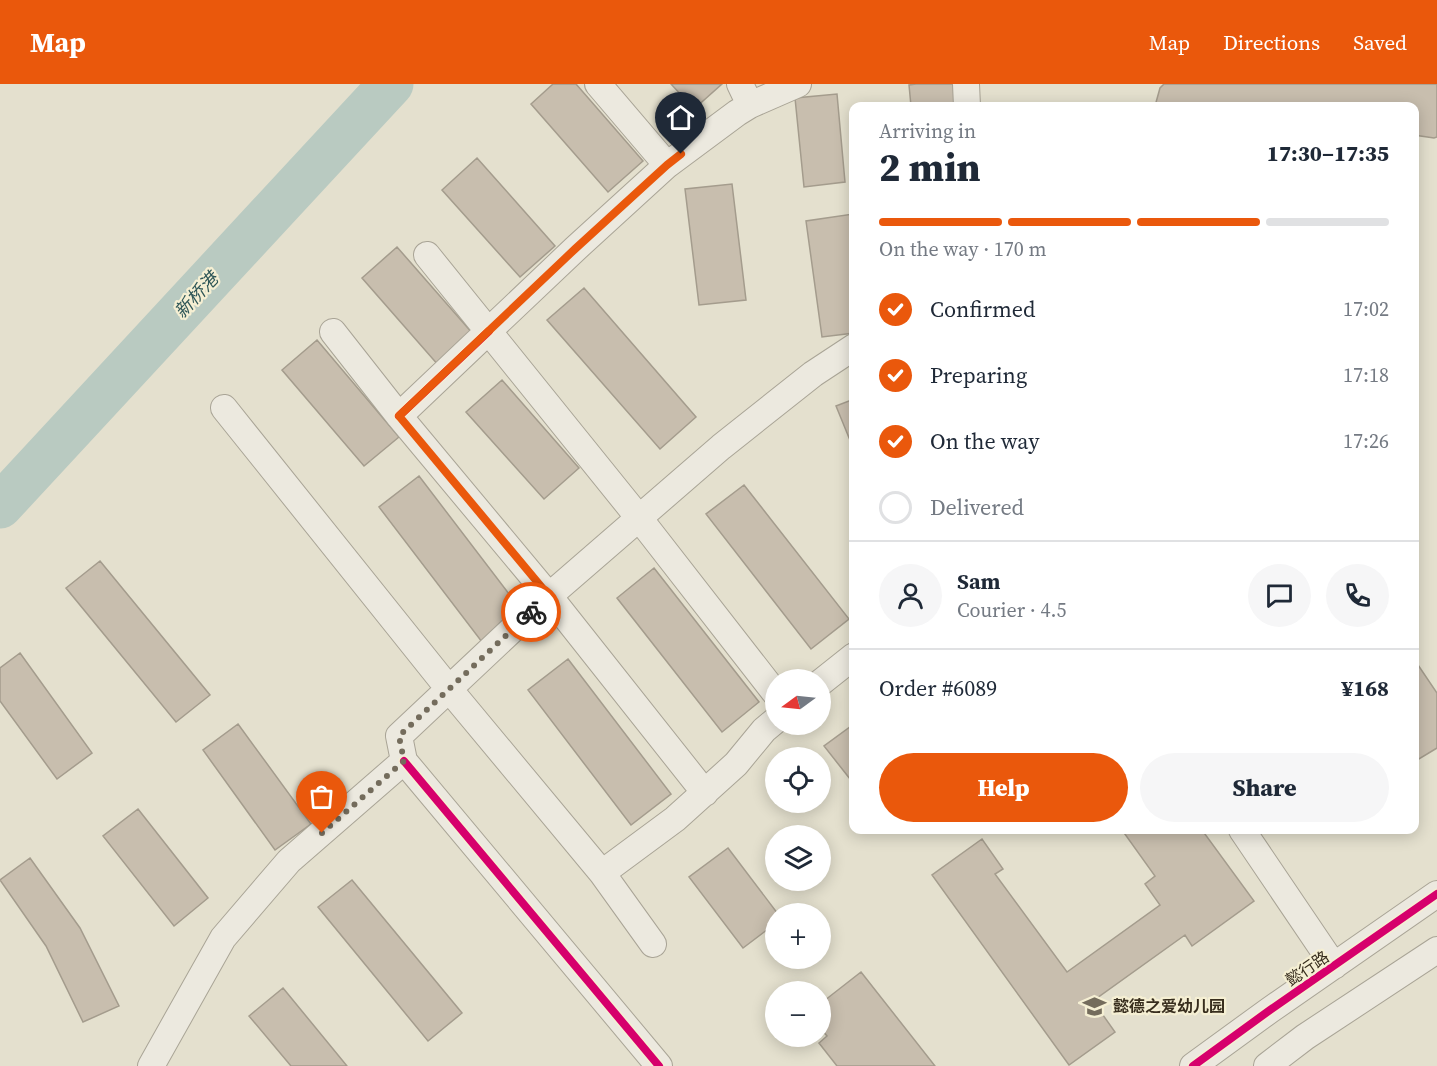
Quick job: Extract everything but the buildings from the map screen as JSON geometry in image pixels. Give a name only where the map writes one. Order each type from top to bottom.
[{"type":"street","points":[[598,84],[667,165]]},
{"type":"street","points":[[399,416],[667,165],[736,113],[745,94],[798,84]]},
{"type":"street","points":[[966,84],[967,102]]},
{"type":"street","points":[[427,255],[639,518],[765,680]]},
{"type":"street","points":[[333,332],[399,416],[549,596],[705,793]]},
{"type":"street","points":[[660,1066],[404,761],[399,736],[549,596],[721,447],[794,388],[849,350]]},
{"type":"street","points":[[224,408],[449,689],[602,873],[653,944]]},
{"type":"street","points":[[831,674],[849,660]]},
{"type":"street","points":[[602,873],[675,819],[705,793],[736,764],[765,729]]},
{"type":"street","points":[[151,1066],[223,938],[289,861],[404,761]]},
{"type":"street","points":[[1245,834],[1334,966]]},
{"type":"street","name":"懿行路","points":[[1193,1066],[1437,894]]},
{"type":"street","points":[[1267,1066],[1305,1037],[1437,950]]},
{"type":"waterway","name":"新桥港","points":[[0,506],[391,84]]},
{"type":"cycle path","points":[[399,416],[489,331]]},
{"type":"cycle path","points":[[404,761],[659,1066]]},
{"type":"cycle path","points":[[1193,1066],[1437,894]]},
{"type":"way so far","points":[[322,833],[404,761],[399,736],[531,612]]},
{"type":"place","name":"懿德之爱幼儿园","points":[[1095,1006]]},
{"type":"route","points":[[531,612],[549,596],[399,416],[575,249],[681,154]]}]
